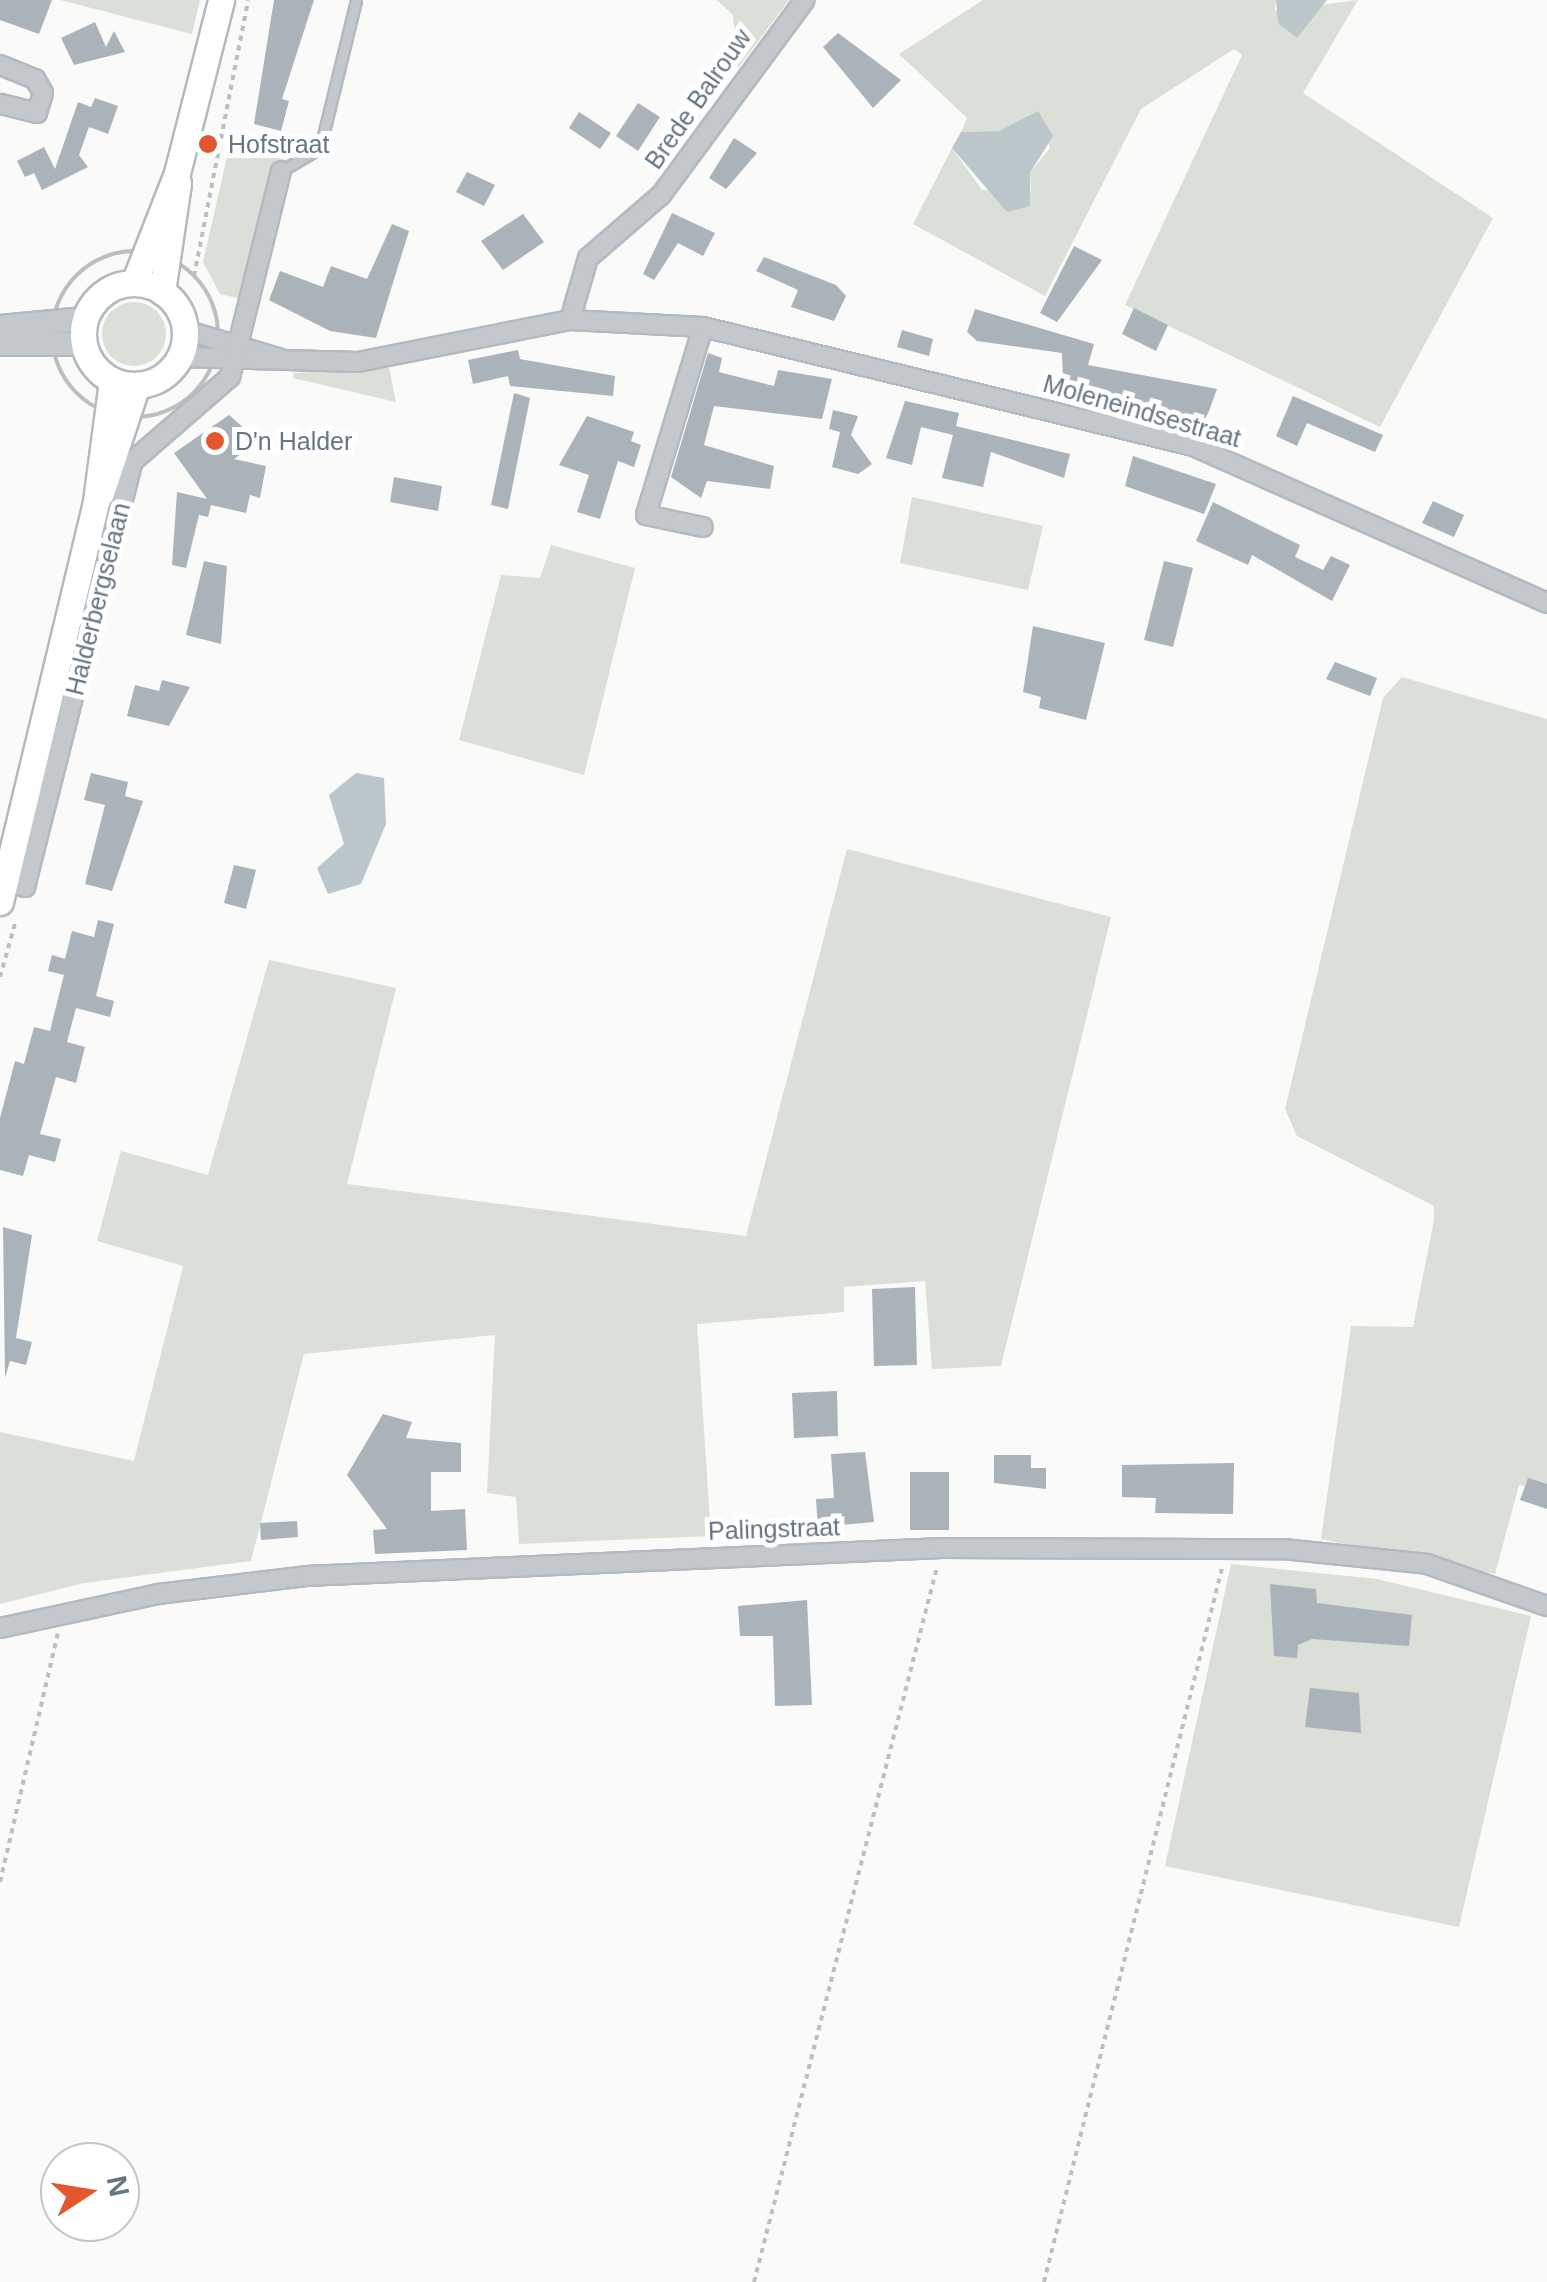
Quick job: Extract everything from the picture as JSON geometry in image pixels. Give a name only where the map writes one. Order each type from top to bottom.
[{"type":"main road","points":[[134,283],[177,173],[221,0]]},
{"type":"main road","points":[[162,292],[134,283],[99,296],[85,331],[124,383],[179,357],[184,330],[162,292],[177,173]]},
{"type":"main road","name":"Halderbergselaan","points":[[10,890],[124,383]]},
{"type":"street","name":"Brede Balrouw","points":[[570,320],[588,258],[660,194],[804,0]]},
{"type":"street","points":[[0,65],[35,79],[44,93],[37,113],[0,104]]},
{"type":"street","points":[[237,354],[281,171]]},
{"type":"street","name":"Moleneindsestraat","points":[[179,357],[237,354],[358,362],[570,320],[703,327],[1192,446],[1547,603]]},
{"type":"street","points":[[0,327],[85,331]]},
{"type":"street","points":[[703,327],[646,516],[703,527]]},
{"type":"street","name":"Moleneindsestraat","points":[[184,330],[220,338],[237,354]]},
{"type":"street","points":[[0,344],[85,331]]},
{"type":"street","name":"Halderbergselaan","points":[[10,890],[133,460],[237,354]]},
{"type":"street","name":"Palingstraat","points":[[0,1628],[54,1614],[306,1576],[942,1548],[1226,1548],[1428,1564],[1547,1606]]},
{"type":"lane","points":[[281,171],[320,148],[356,0]]},
{"type":"path","points":[[220,338],[194,276],[248,0]]},
{"type":"path","points":[[0,978],[10,890]]},
{"type":"path","points":[[754,2282],[942,1548]]},
{"type":"path","points":[[1044,2282],[1226,1548]]},
{"type":"path","points":[[0,1882],[60,1642],[54,1614]]},
{"type":"shaded area","points":[[60,0],[200,0],[192,34]]},
{"type":"shaded area","points":[[717,0],[789,0],[738,68],[733,15]]},
{"type":"shaded area","points":[[983,0],[1276,0],[1275,11],[1358,0],[1303,93],[1493,218],[1380,427],[1125,305],[1242,55],[1234,49],[1141,109],[1045,296],[913,224],[952,148],[982,190],[1031,193],[1030,173],[1050,148],[1038,111],[999,131],[961,132],[967,118],[899,54]]},
{"type":"shaded area","points":[[1276,0],[1327,0],[1297,38],[1278,23]]},
{"type":"shaded area","points":[[1038,111],[1053,136],[1030,173],[1030,206],[1007,212],[952,148],[961,132],[999,131]]},
{"type":"shaded area","points":[[230,144],[285,160],[245,300],[220,294],[203,262]]},
{"type":"shaded area","points":[[134,302],[157,311],[166,334],[157,357],[134,366],[111,357],[102,334],[111,311]]},
{"type":"shaded area","points":[[389,368],[396,402],[293,378],[294,373]]},
{"type":"shaded area","points":[[912,497],[1043,526],[1028,590],[900,563]]},
{"type":"shaded area","points":[[551,545],[635,568],[584,775],[459,740],[501,575],[540,578]]},
{"type":"shaded area","points":[[1402,677],[1547,719],[1547,1492],[1519,1485],[1495,1574],[1321,1539],[1351,1326],[1413,1327],[1434,1220],[1434,1206],[1297,1136],[1285,1109],[1383,698]]},
{"type":"shaded area","points":[[356,773],[384,778],[386,824],[361,884],[328,894],[317,868],[344,844],[329,795]]},
{"type":"shaded area","points":[[847,849],[1111,917],[1001,1366],[932,1369],[925,1281],[844,1287],[844,1312],[697,1324],[711,1536],[519,1544],[516,1497],[487,1493],[495,1335],[304,1354],[251,1561],[84,1583],[0,1604],[0,1432],[134,1461],[183,1266],[97,1241],[121,1151],[208,1175],[269,960],[396,988],[347,1184],[746,1236]]},
{"type":"shaded area","points":[[1231,1564],[1377,1579],[1531,1616],[1459,1927],[1165,1866]]},
{"type":"building","points":[[0,0],[52,0],[39,34],[0,20]]},
{"type":"building","points":[[274,0],[314,0],[282,99],[289,101],[281,131],[254,124]]},
{"type":"building","points":[[95,22],[106,47],[114,31],[125,52],[74,65],[61,38]]},
{"type":"building","points":[[838,33],[901,80],[873,108],[823,47]]},
{"type":"building","points":[[95,98],[118,106],[108,134],[89,127],[79,155],[88,167],[42,190],[34,173],[25,177],[17,161],[44,147],[55,169],[78,102],[91,107]]},
{"type":"building","points":[[638,103],[660,117],[638,151],[616,136]]},
{"type":"building","points":[[579,112],[611,133],[600,149],[569,128]]},
{"type":"building","points":[[734,138],[757,153],[726,189],[709,178]]},
{"type":"building","points":[[467,172],[495,185],[484,206],[456,192]]},
{"type":"building","points":[[672,213],[715,233],[703,256],[678,243],[654,280],[643,274]]},
{"type":"building","points":[[523,214],[544,242],[503,270],[481,241]]},
{"type":"building","points":[[392,224],[409,231],[376,338],[330,331],[269,300],[280,271],[323,287],[331,266],[367,279]]},
{"type":"building","points":[[1074,246],[1102,260],[1057,322],[1040,313]]},
{"type":"building","points":[[764,257],[836,285],[846,296],[834,321],[791,307],[798,290],[756,271]]},
{"type":"building","points":[[1134,308],[1168,325],[1156,351],[1122,334]]},
{"type":"building","points":[[975,309],[1094,344],[1088,365],[1217,389],[1209,411],[1203,423],[1063,380],[1062,353],[977,341],[967,332]]},
{"type":"building","points":[[902,330],[933,339],[929,356],[897,347]]},
{"type":"building","points":[[518,350],[520,359],[615,376],[613,396],[510,386],[508,376],[473,384],[468,360]]},
{"type":"building","points":[[708,353],[722,358],[719,372],[774,386],[778,370],[832,379],[822,419],[714,406],[704,445],[774,466],[770,489],[707,481],[701,498],[671,477]]},
{"type":"building","points":[[514,393],[530,398],[508,509],[491,505]]},
{"type":"building","points":[[1293,396],[1383,435],[1375,452],[1307,423],[1297,446],[1276,436]]},
{"type":"building","points":[[905,401],[959,413],[956,426],[1070,454],[1064,478],[991,452],[983,487],[942,478],[953,435],[921,427],[912,465],[886,458]]},
{"type":"building","points":[[833,410],[858,416],[851,435],[872,464],[858,474],[832,467],[840,432],[829,429]]},
{"type":"building","points":[[229,415],[259,441],[234,459],[266,466],[260,498],[250,495],[246,513],[211,505],[208,517],[199,515],[186,568],[172,565],[177,492],[207,499],[174,453]]},
{"type":"building","points":[[587,416],[634,432],[631,441],[641,445],[634,467],[618,461],[600,519],[577,512],[589,475],[559,465]]},
{"type":"building","points":[[1133,456],[1216,484],[1204,514],[1125,486]]},
{"type":"building","points":[[394,477],[442,486],[438,511],[390,502]]},
{"type":"building","points":[[1433,501],[1464,515],[1454,537],[1422,523]]},
{"type":"building","points":[[1213,502],[1300,545],[1295,557],[1323,570],[1331,556],[1350,565],[1332,601],[1252,555],[1248,565],[1196,541]]},
{"type":"building","points":[[204,561],[227,566],[221,644],[186,635]]},
{"type":"building","points":[[1164,561],[1193,568],[1173,647],[1144,640]]},
{"type":"building","points":[[1033,626],[1105,643],[1086,720],[1039,708],[1041,697],[1023,692]]},
{"type":"building","points":[[1335,662],[1377,678],[1370,696],[1326,679]]},
{"type":"building","points":[[162,680],[190,687],[169,726],[127,716],[135,685],[159,691]]},
{"type":"building","points":[[91,773],[128,782],[125,796],[143,801],[112,891],[85,884],[105,805],[84,800]]},
{"type":"building","points":[[234,865],[256,870],[246,909],[224,903]]},
{"type":"building","points":[[98,920],[114,924],[96,996],[114,1001],[110,1017],[76,1008],[67,1042],[85,1047],[76,1083],[56,1077],[40,1134],[61,1139],[55,1162],[29,1155],[23,1176],[0,1170],[0,1118],[15,1061],[24,1064],[34,1027],[50,1031],[64,975],[48,971],[52,955],[65,959],[72,931],[94,937]]},
{"type":"building","points":[[3,1227],[32,1235],[16,1338],[32,1342],[26,1365],[10,1361],[5,1378]]},
{"type":"building","points":[[915,1287],[917,1365],[874,1366],[872,1289]]},
{"type":"building","points":[[837,1391],[838,1436],[794,1438],[792,1393]]},
{"type":"building","points":[[383,1414],[412,1422],[406,1438],[461,1443],[461,1472],[431,1472],[431,1511],[465,1509],[467,1550],[375,1554],[373,1530],[387,1529],[347,1475]]},
{"type":"building","points":[[865,1452],[874,1522],[818,1527],[816,1499],[834,1498],[831,1454]]},
{"type":"building","points":[[994,1455],[1031,1455],[1031,1468],[1046,1468],[1046,1489],[994,1483]]},
{"type":"building","points":[[1234,1463],[1233,1514],[1155,1513],[1156,1498],[1122,1497],[1122,1465]]},
{"type":"building","points":[[910,1472],[949,1472],[949,1530],[910,1530]]},
{"type":"building","points":[[1528,1478],[1547,1484],[1547,1509],[1520,1500]]},
{"type":"building","points":[[297,1521],[298,1537],[261,1540],[260,1523]]},
{"type":"building","points":[[1270,1584],[1316,1589],[1317,1603],[1412,1615],[1409,1646],[1312,1639],[1298,1645],[1297,1658],[1274,1656]]},
{"type":"building","points":[[807,1600],[812,1705],[775,1706],[773,1636],[740,1636],[738,1606]]},
{"type":"building","points":[[1310,1688],[1359,1693],[1361,1733],[1305,1727]]},
{"type":"place","name":"Hofstraat","points":[[208,144]]},
{"type":"place","name":"D'n Halder","points":[[215,441]]}]
